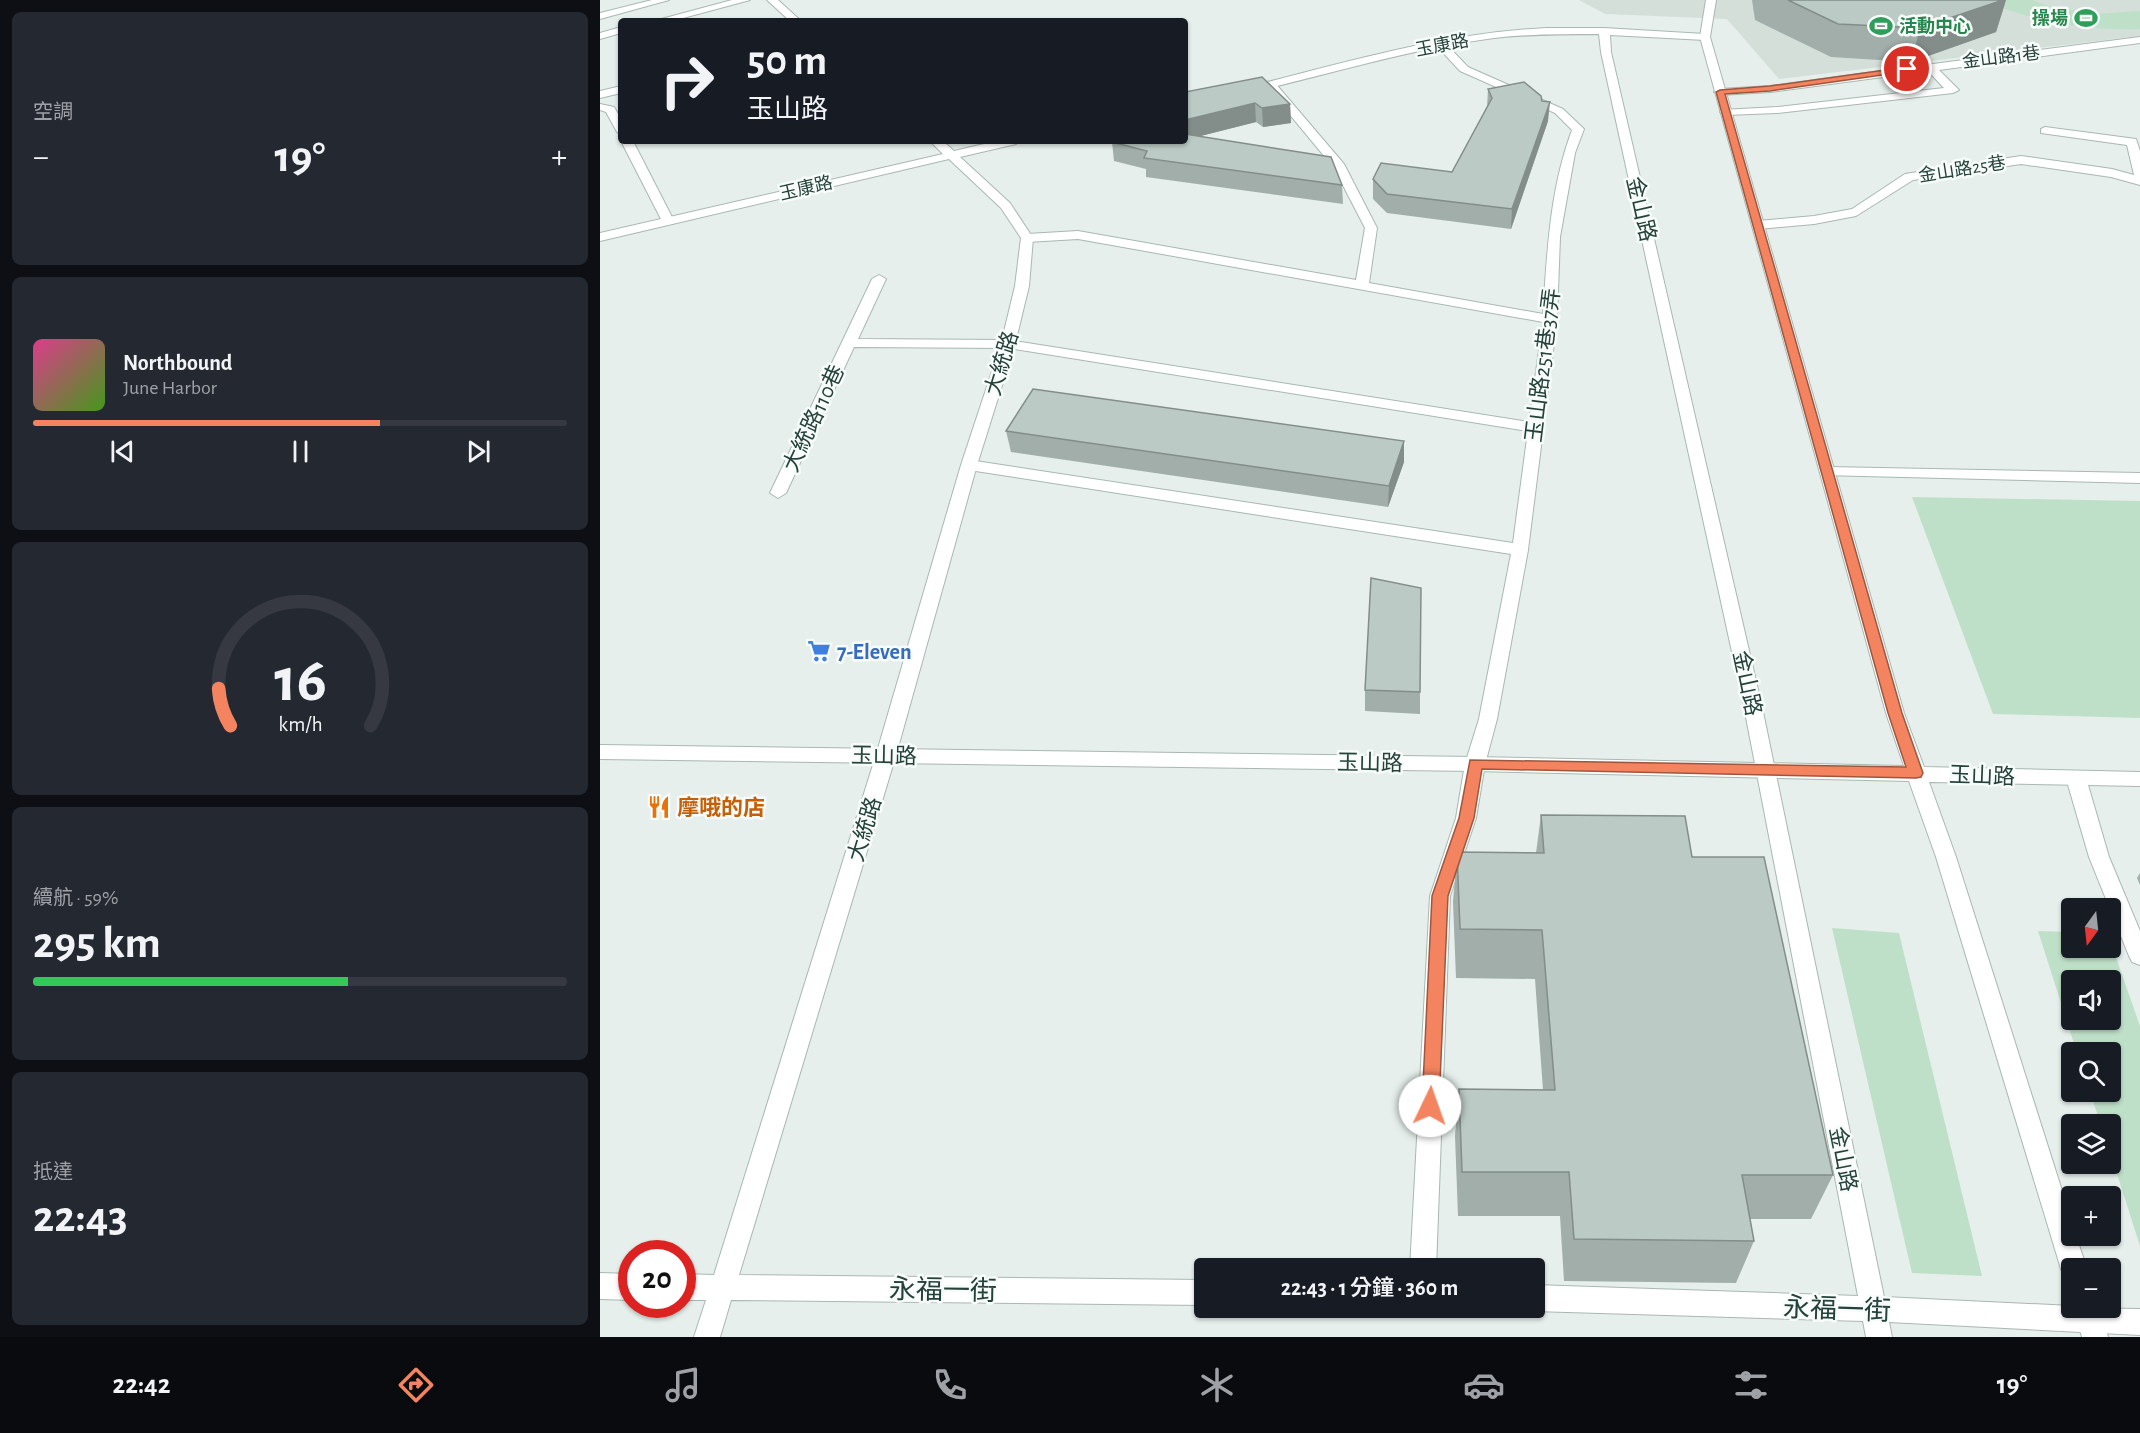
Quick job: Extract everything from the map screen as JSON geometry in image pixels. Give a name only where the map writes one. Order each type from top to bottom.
[{"type":"street","points":[[600,16],[664,0]]},
{"type":"street","points":[[671,18],[745,0]]},
{"type":"street","points":[[772,0],[793,18]]},
{"type":"street","points":[[1711,0],[1705,37],[1895,713],[1946,857],[2071,1258]]},
{"type":"street","points":[[600,36],[618,31]]},
{"type":"street","name":"玉康路","points":[[1239,92],[1440,44],[1495,35],[1604,31],[1705,37]]},
{"type":"street","name":"金山路","points":[[1604,31],[1609,63],[1766,771],[1879,1337]]},
{"type":"street","name":"金山路1巷","points":[[1720,92],[1770,89],[2140,39]]},
{"type":"street","name":"玉山路251巷37弄","points":[[1424,1258],[1440,896],[1466,818],[1475,764],[1488,719],[1520,550],[1550,319],[1554,237],[1569,153],[1578,129],[1558,111],[1464,69],[1440,44]]},
{"type":"street","points":[[1726,112],[1777,110],[1953,90],[1929,66]]},
{"type":"street","points":[[1271,85],[1340,167],[1371,228],[1362,285]]},
{"type":"street","points":[[600,95],[618,90]]},
{"type":"street","points":[[600,107],[610,109],[618,124]]},
{"type":"street","points":[[2045,131],[2132,142],[2140,176]]},
{"type":"street","points":[[629,144],[668,221]]},
{"type":"street","points":[[939,144],[1006,206],[1027,238],[1077,235],[1550,319]]},
{"type":"street","name":"玉康路","points":[[600,237],[998,144]]},
{"type":"street","name":"金山路25巷","points":[[1758,225],[1814,220],[1856,212],[1909,177],[2021,160],[2112,174],[2140,181]]},
{"type":"street","name":"大統路","points":[[707,1337],[724,1288],[886,755],[969,465],[1008,344],[1023,286],[1027,238]]},
{"type":"street","name":"大統路110巷","points":[[778,493],[879,279]]},
{"type":"street","name":"大統路110巷","points":[[849,343],[1008,344],[1535,428]]},
{"type":"street","points":[[969,465],[1520,550]]},
{"type":"street","points":[[1828,472],[2140,478]]},
{"type":"street","name":"玉山路","points":[[600,752],[1475,764],[2140,779]]},
{"type":"street","points":[[2076,778],[2099,857],[2140,956]]},
{"type":"street","points":[[600,1286],[618,1287]]},
{"type":"street","name":"永福一街","points":[[696,1287],[1194,1293]]},
{"type":"street","name":"永福一街","points":[[1545,1298],[1874,1309],[2090,1322],[2140,1322]]},
{"type":"shaded area","points":[[1579,0],[2140,0],[2140,36],[1779,79],[1727,19],[1605,14]]},
{"type":"green space","name":"操場","points":[[1981,0],[2032,0],[2052,7],[2094,14],[2140,11],[2140,29],[2099,28],[2059,23],[2020,14]]},
{"type":"green space","points":[[1912,497],[2140,501],[2140,718],[1993,714]]},
{"type":"green space","points":[[1832,928],[1899,933],[1982,1276],[1912,1273]]},
{"type":"green space","points":[[2038,931],[2061,932],[2061,958],[2116,958],[2120,970],[2061,970],[2061,1003]]},
{"type":"green space","points":[[2121,972],[2140,1026],[2140,1246],[2117,1174],[2121,1174],[2121,1114],[2097,1114],[2093,1102],[2121,1102],[2121,1042],[2073,1042],[2070,1030],[2121,1030]]},
{"type":"building","points":[[1788,0],[2003,0],[1920,28],[1838,24]]},
{"type":"building","points":[[1262,77],[1290,104],[1262,108],[1255,103],[1188,119],[1188,91]]},
{"type":"building","points":[[1524,82],[1541,96],[1542,101],[1550,102],[1512,209],[1387,194],[1373,179],[1381,163],[1452,172],[1492,98],[1488,89]]},
{"type":"building","points":[[1188,134],[1331,157],[1342,185],[1144,158],[1147,151],[1120,144],[1188,144]]},
{"type":"building","points":[[1033,389],[1404,441],[1389,486],[1006,431]]},
{"type":"building","points":[[1371,578],[1421,588],[1420,692],[1365,690]]},
{"type":"building","points":[[1541,815],[1685,816],[1692,857],[1764,857],[1833,1175],[1742,1175],[1754,1241],[1574,1239],[1569,1172],[1462,1172],[1459,1089],[1555,1090],[1542,930],[1460,929],[1457,852],[1544,853]]},
{"type":"place","name":"操場","points":[[2086,18]]},
{"type":"place","name":"活動中心","points":[[1881,26]]},
{"type":"place","name":"7-Eleven","points":[[819,651]]},
{"type":"place","name":"摩哦的店","points":[[659,807]]},
{"type":"route","points":[[1430,1106],[1440,896],[1466,818],[1475,764],[1916,773],[1895,713],[1720,92],[1770,89],[1907,69]]}]
